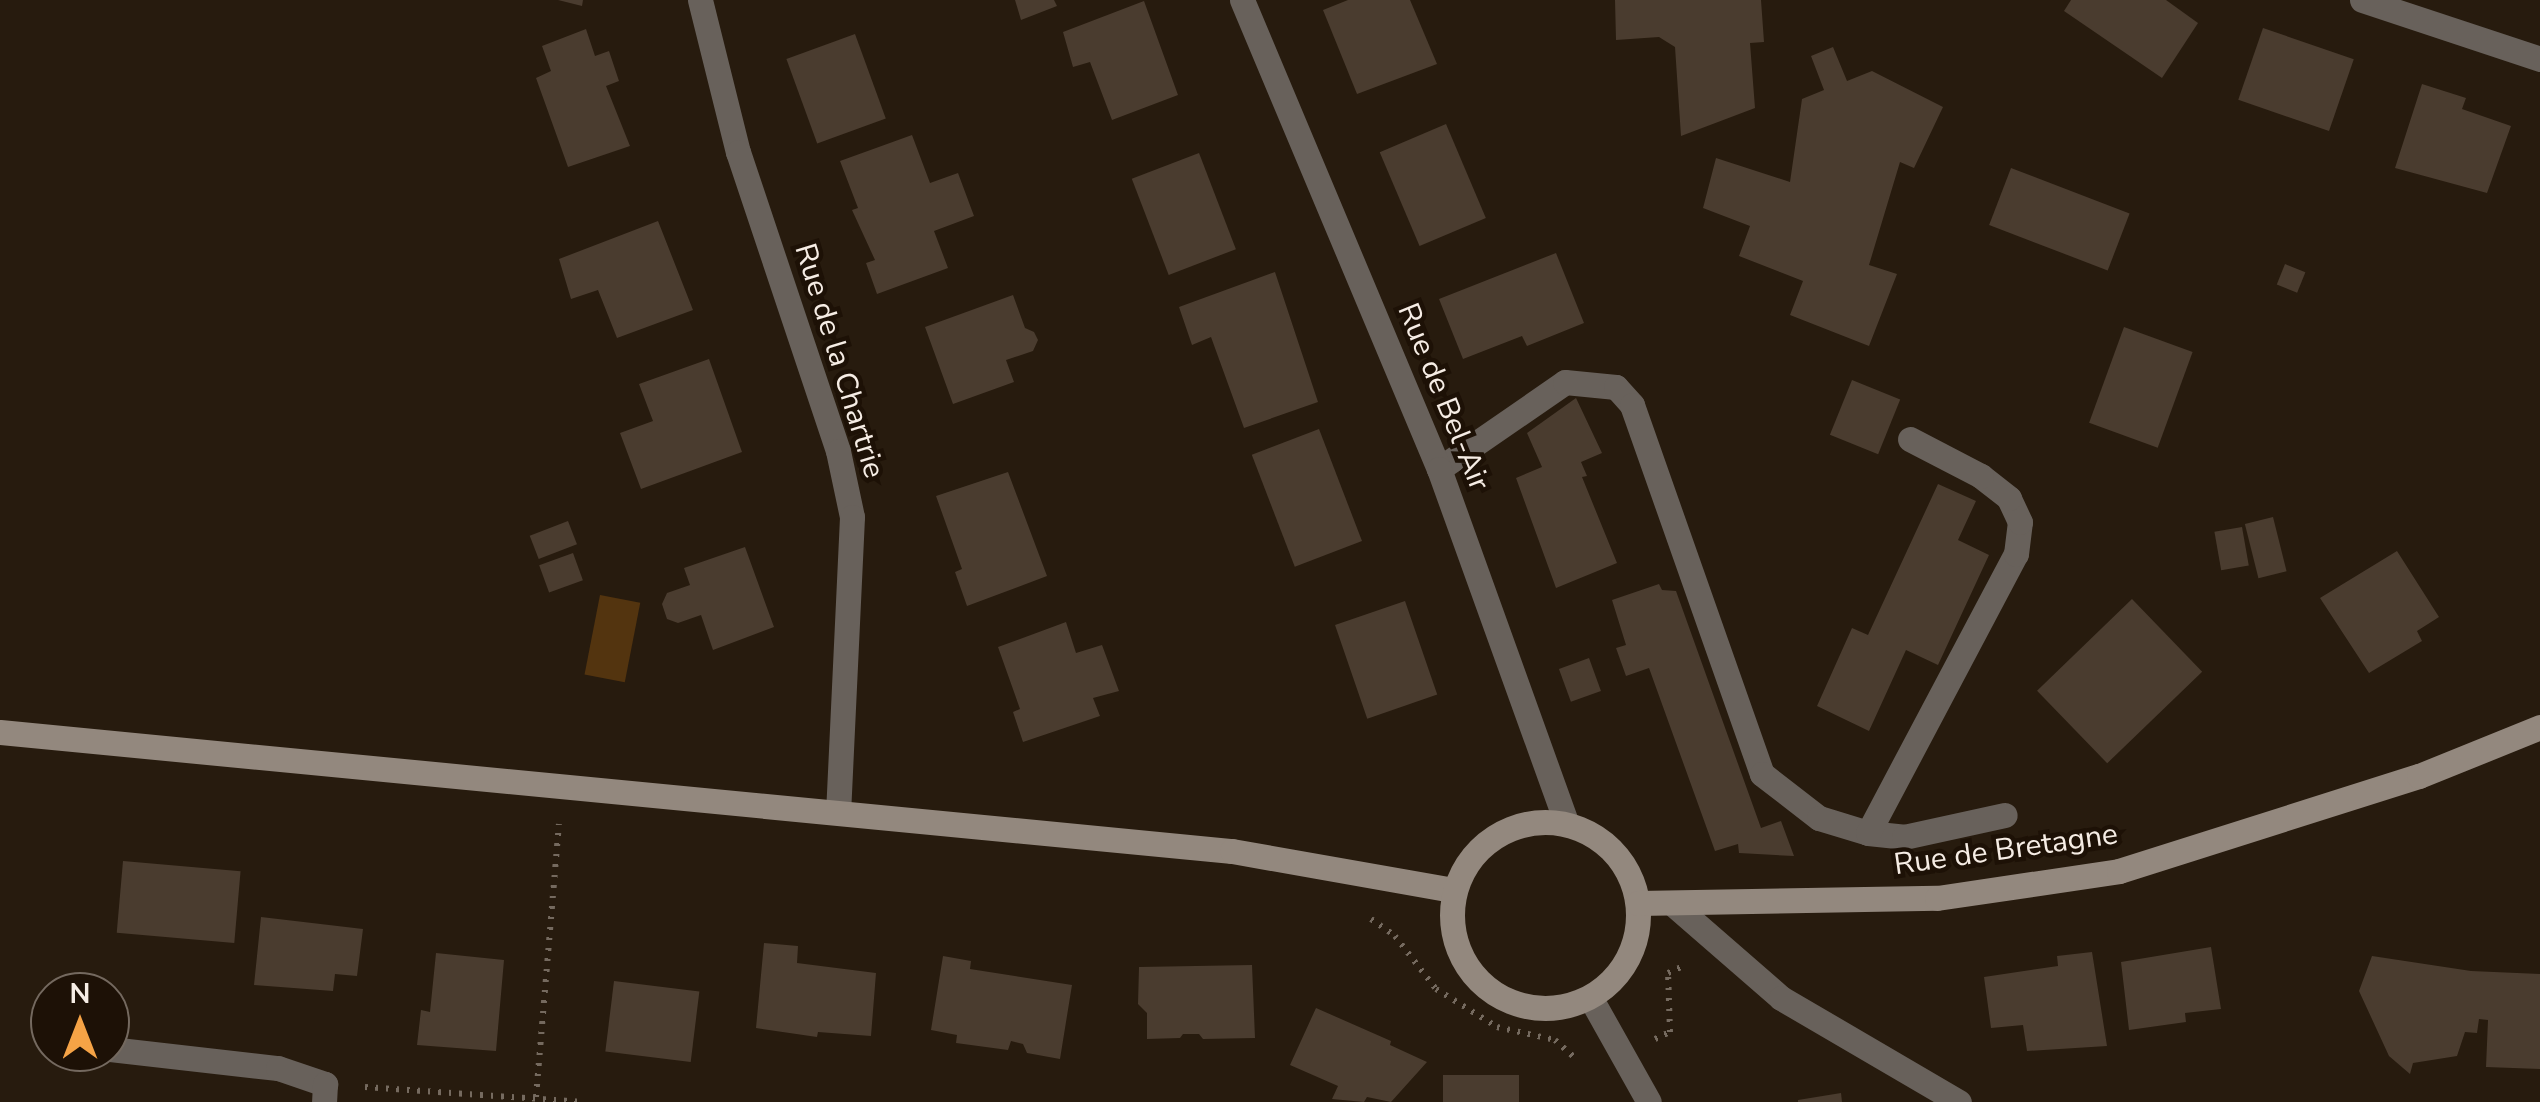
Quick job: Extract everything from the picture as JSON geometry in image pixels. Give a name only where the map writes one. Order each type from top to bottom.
[{"type":"street","name":"Rue de la Chartrie","points":[[700,0],[738,152],[838,451],[852,517],[838,810]]},
{"type":"street","name":"Rue de Bel-Air","points":[[1242,0],[1439,469],[1567,824]]},
{"type":"street","points":[[2362,0],[2540,59]]},
{"type":"street","points":[[1439,469],[1566,382],[1616,387],[1632,405],[1762,774],[1819,818],[1868,833],[1904,837],[2005,815]]},
{"type":"street","points":[[1868,833],[2016,554],[2020,522],[2009,498],[1981,476],[1910,439]]},
{"type":"street","name":"Rue de Bretagne","points":[[1638,903],[1937,898],[2119,872],[2419,776],[2540,727]]},
{"type":"street","points":[[0,732],[1232,851],[1454,890]]},
{"type":"street","points":[[1543,821],[1567,824],[1593,834],[1615,852],[1630,876],[1638,903],[1638,926],[1628,957],[1608,984],[1590,997],[1564,1006],[1537,1008],[1510,1002],[1487,988],[1468,968],[1456,944],[1450,918],[1454,890],[1463,868],[1497,834],[1543,821]]},
{"type":"street","points":[[1673,904],[1780,998],[1959,1102]]},
{"type":"street","points":[[1590,997],[1648,1102]]},
{"type":"street","points":[[130,1052],[278,1068],[325,1093]]},
{"type":"path","points":[[536,1097],[562,786]]},
{"type":"path","points":[[1358,910],[1395,936],[1436,989],[1496,1027],[1554,1040],[1588,1069],[1670,1032],[1668,974],[1726,947]]},
{"type":"path","points":[[325,1093],[536,1097],[583,1102]]},
{"type":"shaded area","points":[[600,595],[640,603],[625,682],[585,675]]},
{"type":"building","points":[[558,0],[583,0],[582,6]]},
{"type":"building","points":[[1015,0],[1054,0],[1057,6],[1021,20]]},
{"type":"building","points":[[1348,0],[1410,0],[1437,64],[1357,94],[1323,10]]},
{"type":"building","points":[[1615,0],[1761,0],[1764,42],[1750,43],[1755,108],[1681,136],[1675,47],[1659,37],[1616,40]]},
{"type":"building","points":[[2071,0],[2166,0],[2198,23],[2162,78],[2064,11]]},
{"type":"building","points":[[1144,1],[1178,95],[1112,120],[1090,62],[1073,67],[1063,32]]},
{"type":"building","points":[[2263,28],[2354,59],[2329,131],[2238,100]]},
{"type":"building","points":[[586,29],[595,56],[609,51],[619,81],[606,86],[630,146],[568,167],[536,78],[551,71],[542,46]]},
{"type":"building","points":[[855,34],[886,119],[817,144],[786,59]]},
{"type":"building","points":[[1833,47],[1847,81],[1872,71],[1943,107],[1914,168],[1900,162],[1869,265],[1897,274],[1869,346],[1790,315],[1803,281],[1739,256],[1750,226],[1703,208],[1716,158],[1790,182],[1802,99],[1824,90],[1811,56]]},
{"type":"building","points":[[2422,84],[2466,98],[2462,109],[2511,126],[2487,193],[2395,168]]},
{"type":"building","points":[[1446,124],[1486,218],[1420,246],[1380,152]]},
{"type":"building","points":[[912,135],[930,183],[958,173],[974,216],[934,231],[948,268],[877,294],[866,263],[875,260],[852,210],[858,208],[840,161]]},
{"type":"building","points":[[1199,153],[1236,249],[1169,275],[1132,179]]},
{"type":"building","points":[[2011,168],[2130,214],[2108,270],[1989,225]]},
{"type":"building","points":[[658,221],[693,310],[617,338],[598,290],[571,299],[559,259]]},
{"type":"building","points":[[1556,253],[1584,323],[1527,346],[1522,336],[1463,359],[1439,299]]},
{"type":"building","points":[[2285,264],[2305,272],[2297,293],[2277,284]]},
{"type":"building","points":[[1275,272],[1318,402],[1244,428],[1211,337],[1192,345],[1179,307]]},
{"type":"building","points":[[1013,295],[1025,328],[1034,332],[1038,340],[1033,351],[1006,360],[1014,382],[953,404],[925,327]]},
{"type":"building","points":[[2124,327],[2193,352],[2158,448],[2089,423]]},
{"type":"building","points":[[709,359],[742,452],[641,489],[620,433],[653,421],[639,384]]},
{"type":"building","points":[[1852,380],[1900,399],[1878,454],[1830,435]]},
{"type":"building","points":[[1576,398],[1602,453],[1581,462],[1587,476],[1582,477],[1617,563],[1556,588],[1516,478],[1542,467],[1527,433]]},
{"type":"building","points":[[1319,429],[1362,541],[1295,567],[1252,455]]},
{"type":"building","points":[[1008,472],[1047,576],[967,606],[955,572],[962,569],[936,496]]},
{"type":"building","points":[[1938,484],[1976,501],[1958,540],[1989,555],[1938,665],[1906,650],[1869,731],[1817,706],[1852,628],[1868,635]]},
{"type":"building","points":[[2273,517],[2287,571],[2258,578],[2245,524]]},
{"type":"building","points":[[568,521],[577,544],[539,559],[530,536]]},
{"type":"building","points":[[2242,527],[2249,565],[2221,570],[2214,532]]},
{"type":"building","points":[[745,547],[774,627],[713,650],[701,615],[678,623],[667,619],[662,604],[667,593],[690,585],[684,568]]},
{"type":"building","points":[[2397,551],[2439,617],[2417,631],[2422,641],[2369,673],[2320,598]]},
{"type":"building","points":[[573,553],[583,580],[549,593],[539,565]]},
{"type":"building","points":[[1659,584],[1662,590],[1676,591],[1761,828],[1781,821],[1794,856],[1739,853],[1738,844],[1715,851],[1649,668],[1626,676],[1616,648],[1626,645],[1612,600]]},
{"type":"building","points":[[2132,599],[2202,672],[2107,763],[2037,691]]},
{"type":"building","points":[[1405,601],[1437,695],[1367,719],[1335,625]]},
{"type":"building","points":[[1066,622],[1076,653],[1102,645],[1119,691],[1093,698],[1100,716],[1023,742],[1013,712],[1020,709],[998,647]]},
{"type":"building","points":[[1589,658],[1601,691],[1571,702],[1559,669]]},
{"type":"building","points":[[123,861],[241,871],[234,943],[117,933]]},
{"type":"building","points":[[261,917],[363,929],[357,976],[335,974],[333,991],[254,985]]},
{"type":"building","points":[[764,943],[798,946],[797,963],[876,973],[871,1036],[818,1032],[817,1037],[756,1028]]},
{"type":"building","points":[[2211,947],[2221,1009],[2185,1013],[2186,1022],[2129,1030],[2121,962]]},
{"type":"building","points":[[2092,952],[2107,1046],[2027,1051],[2023,1025],[1991,1028],[1984,977],[2058,966],[2057,956]]},
{"type":"building","points":[[436,953],[504,960],[496,1051],[417,1045],[421,1010],[430,1012]]},
{"type":"building","points":[[943,956],[971,961],[970,969],[1072,985],[1060,1059],[1027,1053],[1023,1044],[1011,1041],[1008,1050],[956,1043],[957,1035],[931,1030]]},
{"type":"building","points":[[2372,956],[2471,971],[2540,974],[2540,1069],[2486,1067],[2488,1020],[2479,1019],[2477,1033],[2465,1032],[2457,1056],[2413,1063],[2410,1074],[2389,1056],[2359,991]]},
{"type":"building","points":[[1252,965],[1255,1038],[1203,1039],[1199,1034],[1183,1034],[1180,1038],[1147,1039],[1147,1013],[1138,1004],[1139,967]]},
{"type":"building","points":[[614,981],[699,991],[691,1062],[605,1051]]},
{"type":"building","points":[[1316,1008],[1391,1041],[1390,1045],[1427,1062],[1391,1102],[1367,1097],[1364,1102],[1332,1099],[1338,1086],[1290,1065]]},
{"type":"building","points":[[1443,1075],[1519,1075],[1519,1102],[1443,1102]]},
{"type":"building","points":[[1841,1093],[1842,1102],[1798,1102],[1798,1100]]}]
